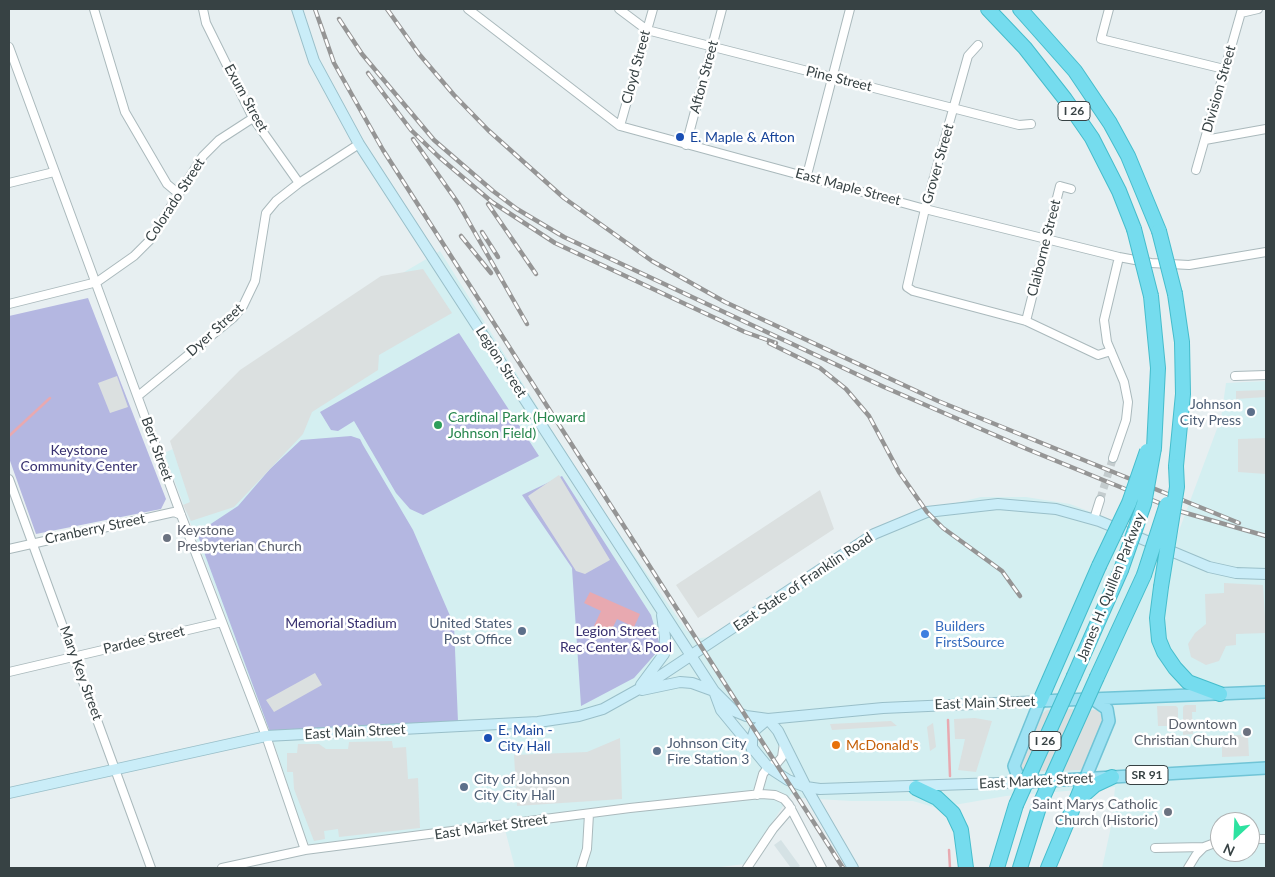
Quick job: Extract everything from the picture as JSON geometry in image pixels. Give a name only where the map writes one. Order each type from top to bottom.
[{"type":"highway","name":"I 26","points":[[988,9],[1025,48],[1065,99],[1092,138],[1119,191],[1134,229],[1151,296],[1158,348],[1157,417],[1151,449]]},
{"type":"highway","name":"James H. Quillen Parkway","points":[[1020,9],[1075,71],[1110,123],[1128,156],[1159,231],[1175,294],[1182,342],[1183,387],[1176,460],[1164,518],[1144,575],[1040,804],[1020,868]]},
{"type":"highway","name":"James H. Quillen Parkway","points":[[997,868],[1016,805],[1121,570],[1144,504],[1151,449]]},
{"type":"highway","points":[[1040,701],[1129,503],[1151,449]]},
{"type":"highway","points":[[1176,460],[1178,487],[1157,618],[1159,640],[1164,652],[1175,668],[1188,682],[1220,694]]},
{"type":"highway","points":[[1075,804],[1087,791],[1112,777]]},
{"type":"highway","points":[[1048,868],[1085,779]]},
{"type":"highway","points":[[916,788],[937,798],[953,813],[961,830],[966,868]]},
{"type":"main road","name":"Legion Street","points":[[297,9],[314,61],[359,144],[714,691],[720,710],[768,767],[788,780],[806,787]]},
{"type":"main road","name":"East State of Franklin Road","points":[[691,656],[874,534],[920,514],[1010,504],[1056,509],[1094,519],[1209,567],[1236,573],[1266,574]]},
{"type":"main road","points":[[636,692],[664,654],[665,637],[662,611]]},
{"type":"main road","name":"East Main Street","points":[[9,793],[266,736],[538,722],[579,716],[603,709],[636,692],[691,656]]},
{"type":"main road","points":[[636,692],[686,682],[714,691]]},
{"type":"main road","name":"East Main Street","points":[[714,691],[734,711],[746,716],[768,719],[883,708],[1266,692]]},
{"type":"main road","points":[[1085,779],[1109,721],[1106,709],[1093,699]]},
{"type":"main road","points":[[1028,782],[1017,774],[1014,762],[1040,701]]},
{"type":"main road","points":[[752,750],[752,739],[755,730],[768,719],[784,742],[806,787],[853,868]]},
{"type":"main road","name":"East Market Street","points":[[806,787],[820,789],[916,788],[1266,768]]},
{"type":"street","points":[[94,9],[125,112],[167,184],[179,194]]},
{"type":"street","name":"Exum Street","points":[[203,9],[206,23],[253,118],[299,183]]},
{"type":"street","name":"East Maple Street","points":[[468,9],[620,126],[926,209],[1046,237],[1119,257],[1189,265],[1266,252]]},
{"type":"street","points":[[620,9],[647,30]]},
{"type":"street","name":"Cloyd Street","points":[[620,126],[653,9]]},
{"type":"street","name":"Afton Street","points":[[686,145],[722,9]]},
{"type":"street","points":[[806,175],[850,9]]},
{"type":"street","points":[[1109,9],[1101,39],[1224,69]]},
{"type":"street","points":[[1242,11],[1258,9]]},
{"type":"street","name":"Division Street","points":[[1196,170],[1242,11]]},
{"type":"street","name":"Pine Street","points":[[647,30],[1020,125],[1031,124]]},
{"type":"street","name":"Grover Street","points":[[978,45],[968,56],[926,209],[907,288],[1026,321]]},
{"type":"street","name":"Bert Street","points":[[9,47],[180,515],[266,736],[305,850]]},
{"type":"street","name":"Colorado Street","points":[[9,304],[96,282],[134,256],[149,241],[203,156],[219,140],[253,118]]},
{"type":"street","points":[[1205,140],[1266,129]]},
{"type":"street","name":"Dyer Street","points":[[138,396],[233,318],[244,306],[255,281],[266,213],[276,201],[299,183],[359,144]]},
{"type":"street","points":[[9,183],[54,172]]},
{"type":"street","name":"Claiborne Street","points":[[1026,321],[1060,186],[1070,189]]},
{"type":"street","points":[[1113,458],[1126,420],[1128,402],[1124,382],[1111,351],[1104,320],[1119,257]]},
{"type":"street","points":[[1026,321],[1098,354],[1111,351]]},
{"type":"street","points":[[1235,376],[1266,375]]},
{"type":"street","name":"Mary Key Street","points":[[9,479],[151,868]]},
{"type":"street","points":[[1094,519],[1100,500]]},
{"type":"street","name":"Cranberry Street","points":[[9,549],[174,512],[180,515]]},
{"type":"street","name":"Pardee Street","points":[[9,672],[222,622]]},
{"type":"street","points":[[784,742],[782,757],[777,763],[768,767],[763,774],[759,795],[775,795],[784,799],[791,808],[822,868]]},
{"type":"street","name":"East Market Street","points":[[222,868],[305,850],[589,814],[759,795]]},
{"type":"street","points":[[747,868],[773,829],[791,808]]},
{"type":"street","points":[[581,868],[587,849],[589,814]]},
{"type":"street","points":[[1155,848],[1204,847],[1210,845]]},
{"type":"street","points":[[1188,868],[1204,847]]},
{"type":"shaded area","points":[[440,251],[597,502],[687,631],[700,638],[711,637],[869,533],[943,506],[981,497],[1026,497],[1070,504],[1174,544],[1221,418],[1226,383],[1266,381],[1266,868],[1102,868],[1112,822],[1115,787],[1006,796],[937,808],[913,801],[851,801],[802,798],[791,794],[745,864],[712,868],[515,868],[503,822],[310,846],[304,836],[277,752],[164,453],[173,449],[307,329]]},
{"type":"shaded area","points":[[423,269],[452,313],[379,355],[378,370],[312,412],[303,434],[234,507],[191,521],[183,505],[190,502],[170,441],[240,370],[381,276]]},
{"type":"shaded area","points":[[117,376],[128,407],[110,413],[98,383]]},
{"type":"shaded area","points":[[1266,390],[1266,397],[1236,399],[1236,391]]},
{"type":"shaded area","points":[[1266,438],[1266,474],[1238,472],[1238,439]]},
{"type":"shaded area","points":[[559,475],[610,560],[585,574],[576,571],[528,496]]},
{"type":"shaded area","points":[[820,490],[834,529],[698,618],[676,585]]},
{"type":"shaded area","points":[[1224,583],[1263,585],[1266,633],[1236,634],[1236,645],[1226,646],[1219,661],[1206,665],[1191,657],[1188,644],[1195,633],[1206,624],[1205,594],[1224,593]]},
{"type":"shaded area","points":[[590,592],[640,614],[634,627],[617,619],[610,633],[594,626],[601,611],[584,603]]},
{"type":"shaded area","points":[[315,673],[322,685],[274,712],[266,700]]},
{"type":"shaded area","points":[[1185,705],[1196,705],[1196,712],[1192,712],[1193,734],[1183,735],[1183,707]]},
{"type":"shaded area","points":[[1157,706],[1176,706],[1178,708],[1178,726],[1158,726]]},
{"type":"shaded area","points":[[1047,710],[1097,710],[1104,718],[1095,745],[1081,770],[1020,772],[1018,761],[1037,718]]},
{"type":"shaded area","points":[[975,718],[992,721],[976,772],[958,770],[965,739],[955,739],[954,719]]},
{"type":"shaded area","points":[[891,721],[897,726],[832,730],[830,724]]},
{"type":"shaded area","points":[[933,723],[936,747],[930,751],[927,727]]},
{"type":"shaded area","points":[[1241,735],[1241,737],[1248,736],[1249,756],[1222,757],[1222,736]]},
{"type":"shaded area","points":[[620,738],[622,799],[517,806],[514,755],[587,752]]},
{"type":"shaded area","points":[[392,741],[393,748],[406,747],[408,779],[418,778],[420,828],[339,837],[338,829],[324,831],[325,839],[314,841],[294,789],[293,772],[287,772],[287,753],[297,753],[298,744],[319,744],[326,749],[348,749],[349,742]]},
{"type":"shaded area","points":[[781,840],[800,866],[797,868],[791,868],[774,845]]},
{"type":"green space","name":"Keystone Community Center","points":[[88,298],[166,499],[161,509],[36,534],[9,458],[9,316]]},
{"type":"green space","name":"Cardinal Park (Howard Johnson Field)","points":[[459,333],[539,456],[423,515],[410,509],[396,493],[354,421],[338,431],[331,430],[320,412]]},
{"type":"green space","name":"Memorial Stadium","points":[[351,436],[360,439],[413,530],[454,625],[458,722],[270,732],[197,533],[238,506],[270,469],[301,440]]},
{"type":"green space","name":"Legion Street Rec Center & Pool","points":[[562,476],[651,615],[659,642],[658,651],[634,678],[581,706],[572,568],[522,495]]},
{"type":"waterway","points":[[9,436],[50,398]]},
{"type":"waterway","points":[[948,720],[950,776]]},
{"type":"waterway","points":[[949,850],[950,868]]},
{"type":"tunnel","points":[[1100,500],[1113,458]]},
{"type":"railway","points":[[315,9],[334,63],[383,150],[843,868]]},
{"type":"railway","points":[[387,9],[419,54],[454,95],[488,130],[564,198],[652,261],[725,302],[938,401],[1239,523]]},
{"type":"railway","points":[[339,19],[362,54],[434,140],[493,191],[517,209],[564,237],[884,387],[1027,449],[1179,511],[1266,536]]},
{"type":"railway","points":[[368,73],[411,130],[439,157],[492,202],[555,243],[745,332],[776,343]]},
{"type":"railway","points":[[413,139],[458,203],[527,324]]},
{"type":"railway","points":[[488,204],[536,274]]},
{"type":"railway","points":[[482,232],[498,257]]},
{"type":"railway","points":[[461,236],[491,273]]},
{"type":"railway","points":[[769,343],[820,368],[846,389],[869,416],[899,472],[927,512],[943,528],[1002,571],[1020,596]]},
{"type":"place","name":"E. Maple & Afton","points":[[680,137]]},
{"type":"place","name":"Johnson City Press","points":[[1251,412]]},
{"type":"place","name":"Cardinal Park (Howard Johnson Field)","points":[[438,425]]},
{"type":"place","name":"Keystone Presbyterian Church","points":[[167,538]]},
{"type":"place","name":"United States Post Office","points":[[522,631]]},
{"type":"place","name":"Builders FirstSource","points":[[925,634]]},
{"type":"place","name":"Downtown Christian Church","points":[[1247,732]]},
{"type":"place","name":"E. Main - City Hall","points":[[488,738]]},
{"type":"place","name":"McDonald's","points":[[836,745]]},
{"type":"place","name":"Johnson City Fire Station 3","points":[[657,751]]},
{"type":"place","name":"City of Johnson City City Hall","points":[[464,787]]},
{"type":"place","name":"Saint Marys Catholic Church (Historic)","points":[[1168,812]]}]
